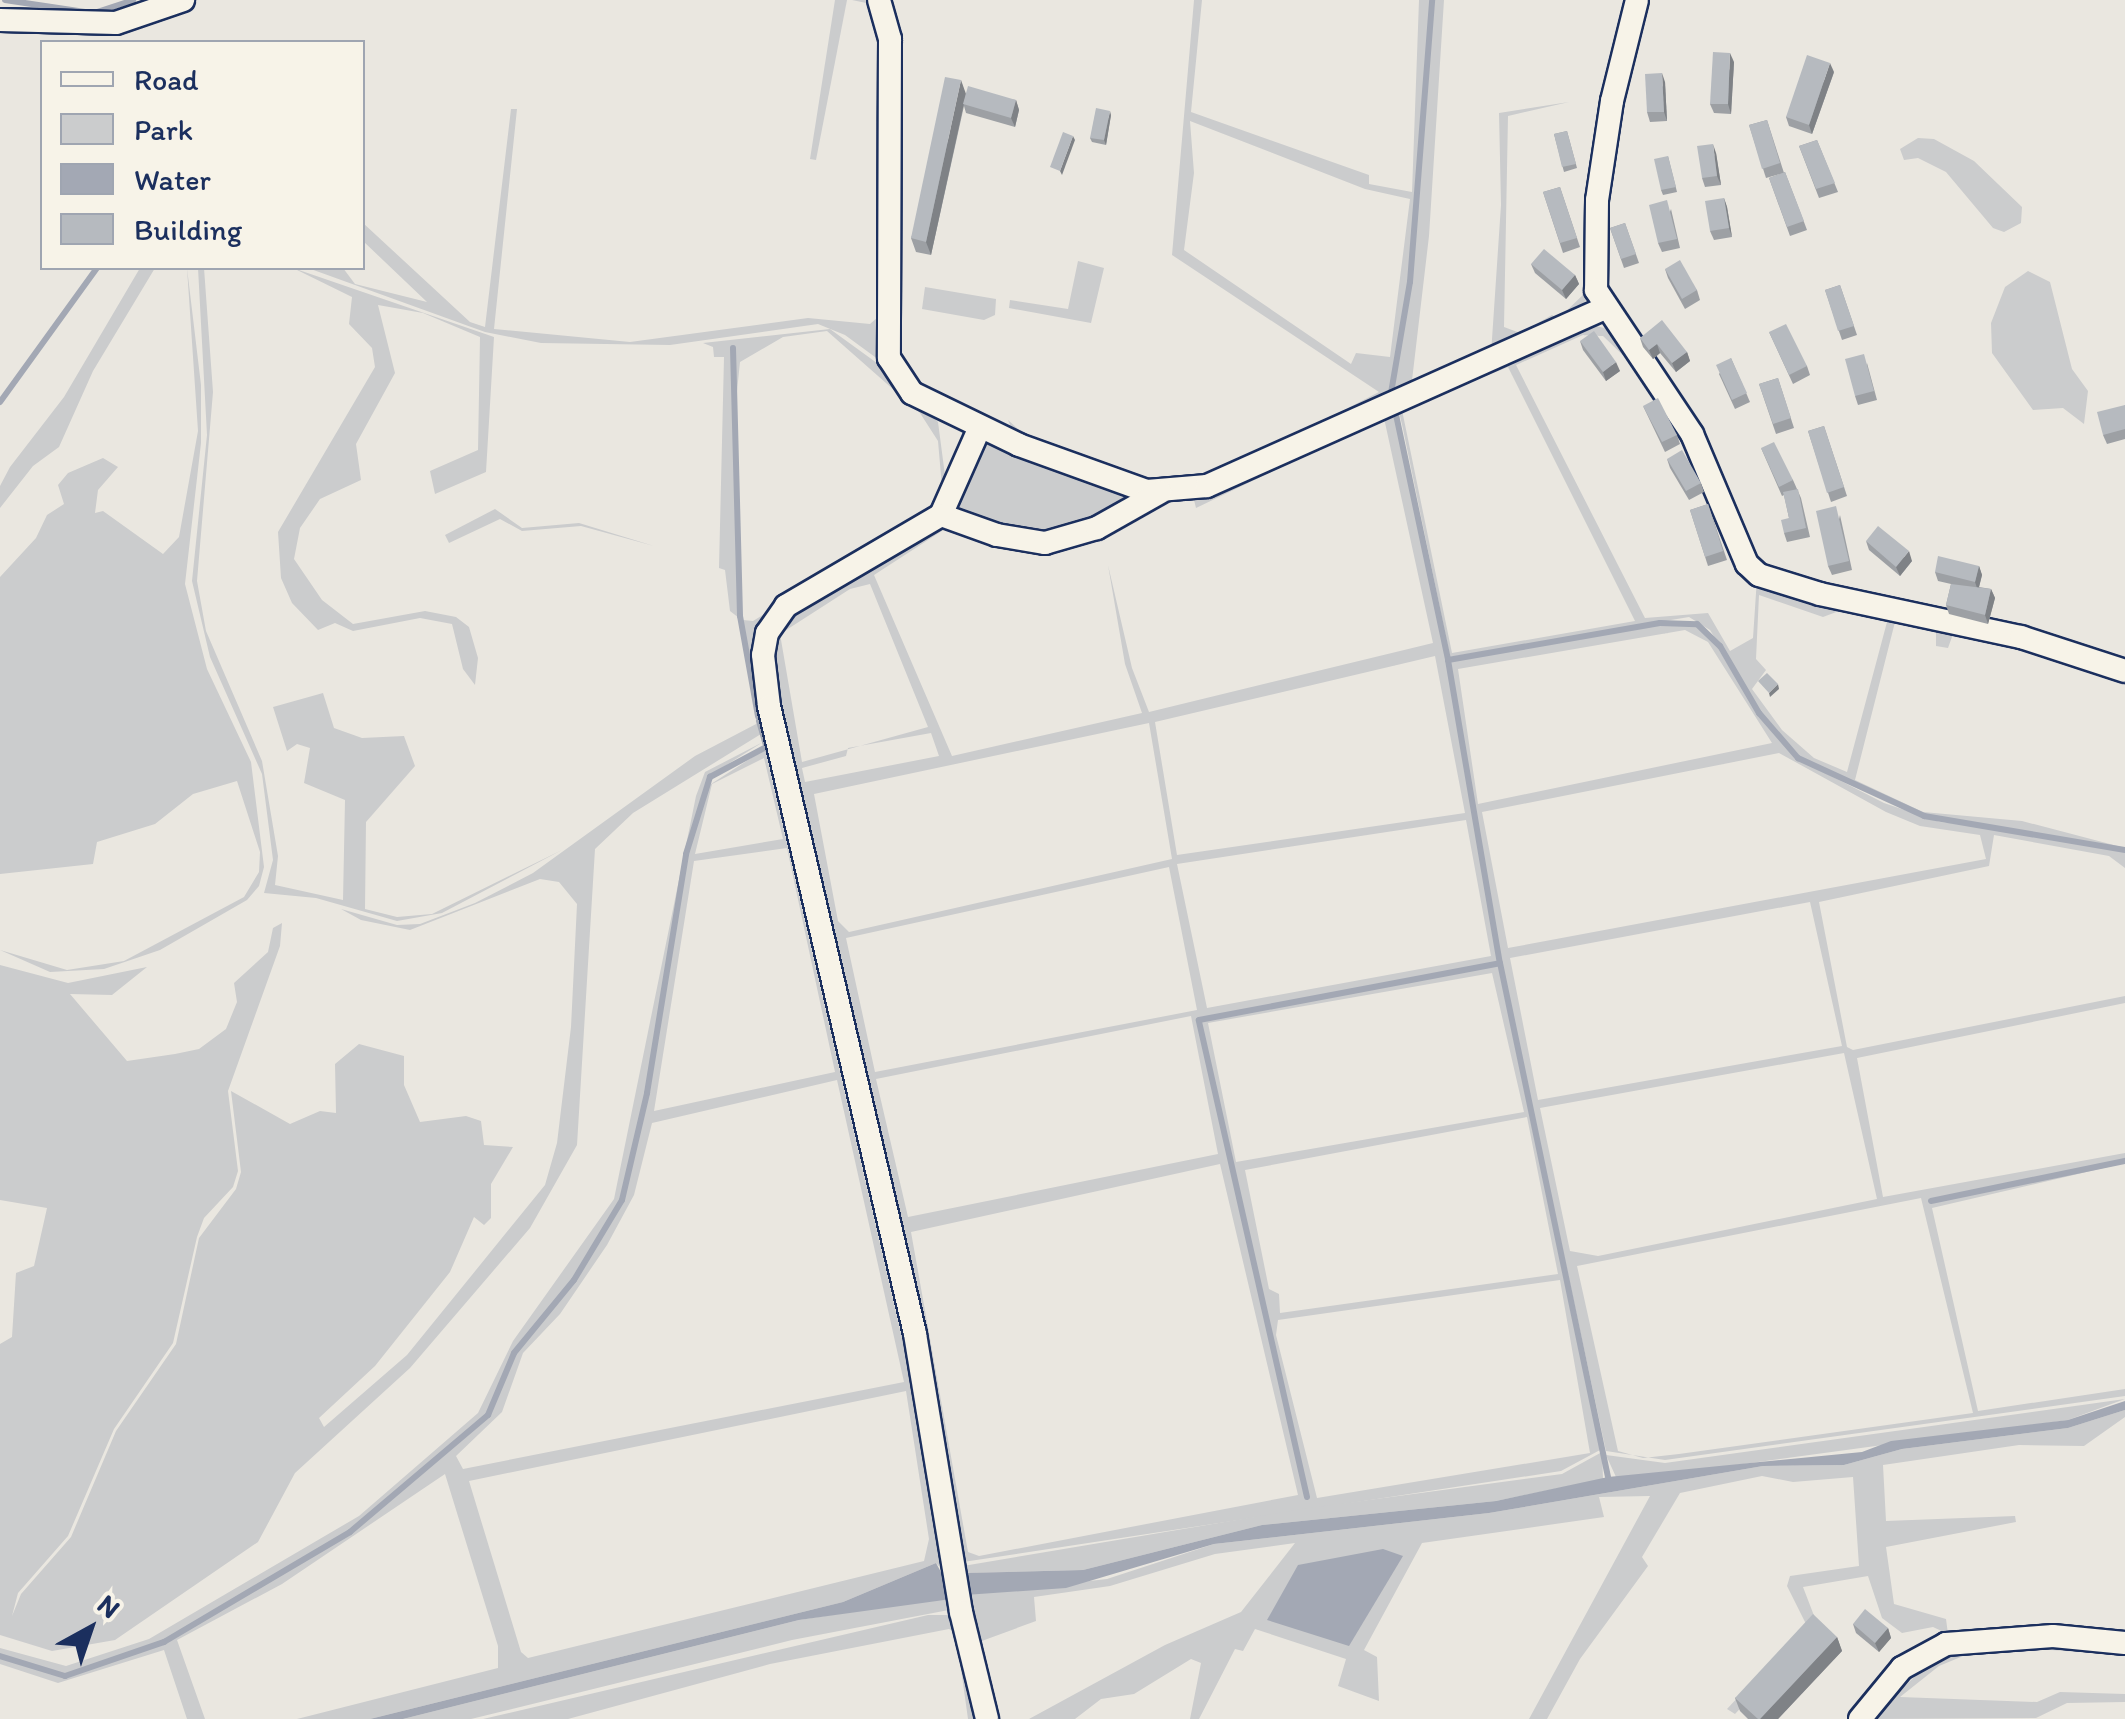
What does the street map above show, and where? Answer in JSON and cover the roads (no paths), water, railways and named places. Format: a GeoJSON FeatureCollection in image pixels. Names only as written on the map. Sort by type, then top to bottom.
{"type":"FeatureCollection","features":[{"type":"Feature","properties":{"kind":"street"},"geometry":{"type":"LineString","coordinates":[[0,20],[116,23],[183,0]]}},
{"type":"Feature","properties":{"kind":"street"},"geometry":{"type":"LineString","coordinates":[[879,0],[890,39],[890,358],[912,393],[980,427],[1123,485],[1162,492]]}},
{"type":"Feature","properties":{"kind":"street"},"geometry":{"type":"LineString","coordinates":[[1637,0],[1612,101],[1594,224],[1594,270],[1602,308],[1692,434],[1747,564],[1759,574],[1896,613],[2021,638],[2125,671]]}},
{"type":"Feature","properties":{"kind":"street"},"geometry":{"type":"LineString","coordinates":[[941,515],[997,536],[1045,543],[1097,528],[1162,492],[1228,478],[1602,308]]}},
{"type":"Feature","properties":{"kind":"street"},"geometry":{"type":"LineString","coordinates":[[980,427],[941,515],[786,606],[767,633],[763,672],[915,1334],[961,1601],[986,1719]]}},
{"type":"Feature","properties":{"kind":"street"},"geometry":{"type":"LineString","coordinates":[[1860,1719],[1902,1668],[1946,1644],[2053,1636],[2125,1644]]}},
{"type":"Feature","properties":{"kind":"water"},"geometry":{"type":"Polygon","coordinates":[[[2125,1401],[2125,1410],[2068,1428],[1902,1449],[1844,1465],[1763,1466],[1489,1513],[1214,1544],[1066,1588],[965,1595],[963,1573],[1083,1570],[1262,1525],[1496,1501],[1608,1477],[1862,1452],[1891,1441],[2068,1420],[2125,1401]]]}},
{"type":"Feature","properties":{"kind":"water"},"geometry":{"type":"Polygon","coordinates":[[[1383,1549],[1403,1556],[1349,1646],[1267,1620],[1298,1565],[1383,1549]]]}},
{"type":"Feature","properties":{"kind":"water"},"geometry":{"type":"Polygon","coordinates":[[[936,1563],[954,1596],[944,1600],[799,1620],[403,1719],[370,1719],[843,1602],[936,1563]]]}},
{"type":"Feature","properties":{"kind":"waterway"},"geometry":{"type":"LineString","coordinates":[[5,0],[85,12]]}},
{"type":"Feature","properties":{"kind":"waterway"},"geometry":{"type":"LineString","coordinates":[[97,12],[133,0]]}},
{"type":"Feature","properties":{"kind":"waterway"},"geometry":{"type":"LineString","coordinates":[[1391,393],[1410,282],[1432,0]]}},
{"type":"Feature","properties":{"kind":"waterway"},"geometry":{"type":"LineString","coordinates":[[0,402],[96,270]]}},
{"type":"Feature","properties":{"kind":"waterway"},"geometry":{"type":"LineString","coordinates":[[733,348],[740,616],[758,716]]}},
{"type":"Feature","properties":{"kind":"waterway"},"geometry":{"type":"LineString","coordinates":[[1395,410],[1448,660],[1500,963],[1608,1477]]}},
{"type":"Feature","properties":{"kind":"waterway"},"geometry":{"type":"LineString","coordinates":[[1448,660],[1660,623],[1697,624],[1720,646],[1759,713],[1798,758],[1924,816],[2125,850]]}},
{"type":"Feature","properties":{"kind":"waterway"},"geometry":{"type":"LineString","coordinates":[[759,721],[767,749]]}},
{"type":"Feature","properties":{"kind":"waterway"},"geometry":{"type":"LineString","coordinates":[[0,1656],[65,1676],[164,1642],[350,1532],[488,1415],[514,1353],[574,1280],[622,1200],[647,1093],[686,854],[710,777],[766,747]]}},
{"type":"Feature","properties":{"kind":"waterway"},"geometry":{"type":"LineString","coordinates":[[1307,1497],[1199,1020],[1500,963]]}},
{"type":"Feature","properties":{"kind":"waterway"},"geometry":{"type":"LineString","coordinates":[[1931,1201],[2125,1161]]}}]}
